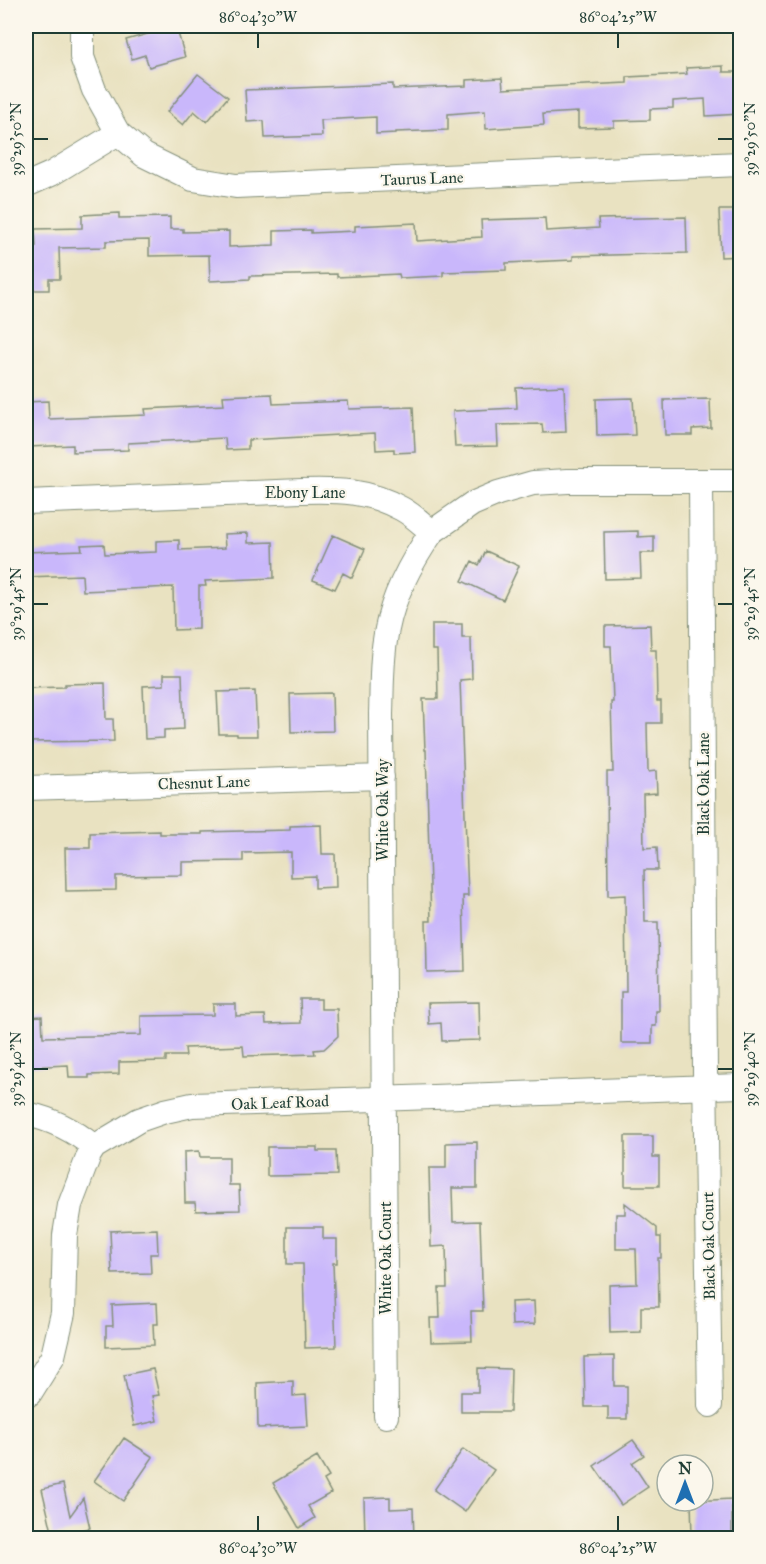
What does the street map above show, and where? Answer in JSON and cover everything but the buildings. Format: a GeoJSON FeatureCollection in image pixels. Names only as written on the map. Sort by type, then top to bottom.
{"type":"FeatureCollection","features":[{"type":"Feature","properties":{"kind":"street"},"geometry":{"type":"LineString","coordinates":[[26,185],[51,174],[118,133],[94,90],[82,57],[82,26]]}},
{"type":"Feature","properties":{"kind":"street","name":"Taurus Lane"},"geometry":{"type":"LineString","coordinates":[[118,133],[144,155],[193,179],[236,186],[741,164]]}},
{"type":"Feature","properties":{"kind":"street","name":"Black Oak Lane"},"geometry":{"type":"LineString","coordinates":[[701,481],[705,1087]]}},
{"type":"Feature","properties":{"kind":"street"},"geometry":{"type":"LineString","coordinates":[[432,532],[472,504],[498,493],[533,483],[741,481]]}},
{"type":"Feature","properties":{"kind":"street","name":"Ebony Lane"},"geometry":{"type":"LineString","coordinates":[[26,502],[330,490],[359,492],[381,499],[403,510],[432,532]]}},
{"type":"Feature","properties":{"kind":"street","name":"White Oak Way"},"geometry":{"type":"LineString","coordinates":[[384,1099],[381,714],[383,656],[386,630],[401,584],[411,563],[432,532]]}},
{"type":"Feature","properties":{"kind":"street","name":"Chesnut Lane"},"geometry":{"type":"LineString","coordinates":[[26,788],[382,777]]}},
{"type":"Feature","properties":{"kind":"street","name":"Oak Leaf Road"},"geometry":{"type":"LineString","coordinates":[[94,1147],[140,1120],[192,1104],[741,1086]]}},
{"type":"Feature","properties":{"kind":"street","name":"Black Oak Court"},"geometry":{"type":"LineString","coordinates":[[705,1087],[710,1405]]}},
{"type":"Feature","properties":{"kind":"street","name":"White Oak Court"},"geometry":{"type":"LineString","coordinates":[[384,1099],[386,1416]]}},
{"type":"Feature","properties":{"kind":"street"},"geometry":{"type":"LineString","coordinates":[[26,1114],[47,1119],[64,1127],[94,1147],[70,1205],[65,1235],[63,1313],[53,1356],[26,1396]]}}]}
